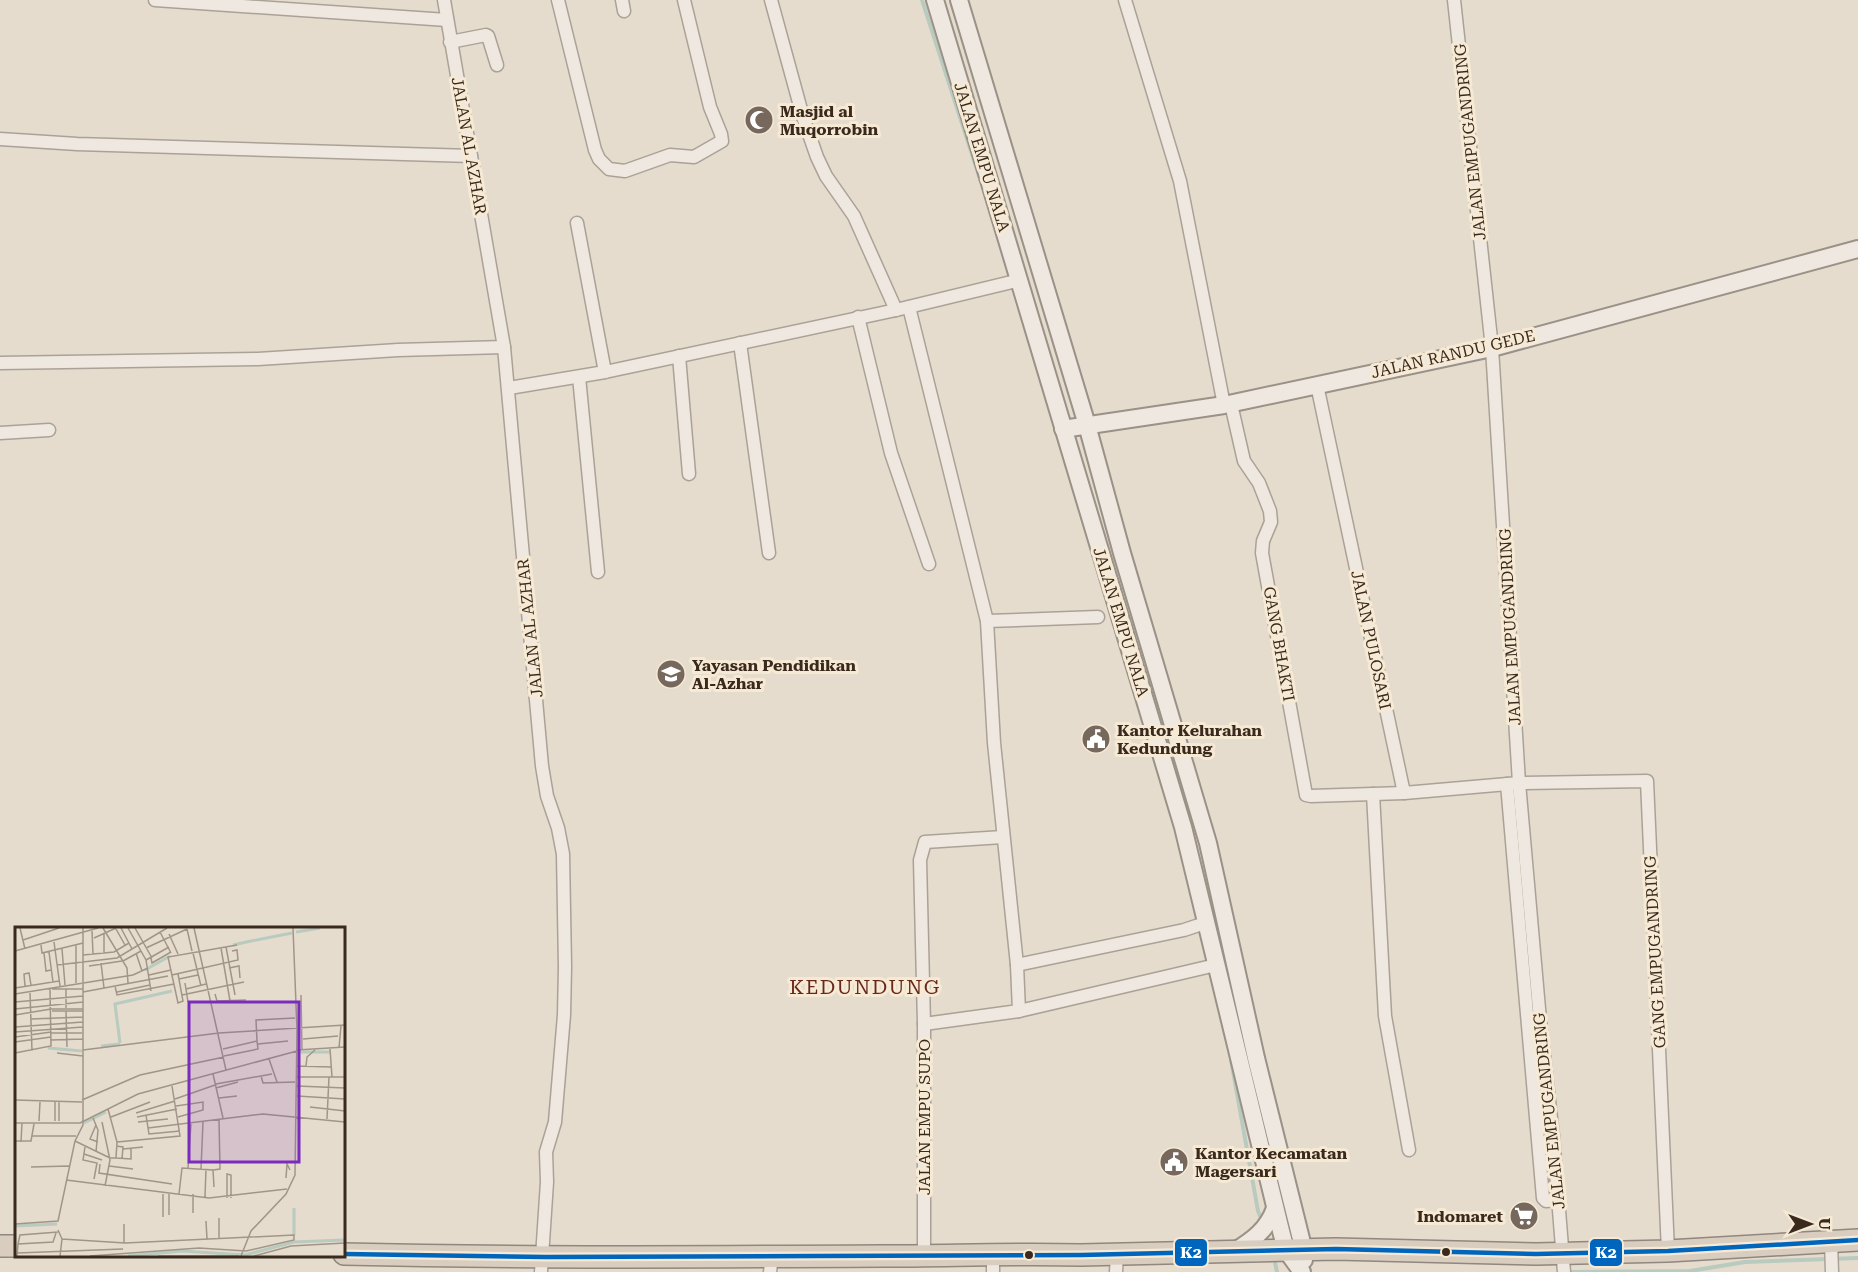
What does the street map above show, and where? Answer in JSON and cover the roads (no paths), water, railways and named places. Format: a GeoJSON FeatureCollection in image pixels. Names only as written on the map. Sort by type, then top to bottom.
{"type":"FeatureCollection","features":[{"type":"Feature","properties":{"kind":"highway"},"geometry":{"type":"LineString","coordinates":[[345,1254],[542,1265],[886,1264],[924,1256],[993,1264],[1117,1263],[1279,1247],[1563,1264],[1668,1251],[1831,1248],[1858,1240]]}},
{"type":"Feature","properties":{"kind":"main road","name":"JALAN EMPU NALA"},"geometry":{"type":"LineString","coordinates":[[935,0],[1013,282],[1063,429],[1183,827],[1205,923],[1209,967],[1274,1212],[1279,1247]]}},
{"type":"Feature","properties":{"kind":"main road","name":"JALAN EMPU NALA"},"geometry":{"type":"LineString","coordinates":[[959,0],[1087,425],[1122,553],[1211,855],[1256,1058],[1279,1247]]}},
{"type":"Feature","properties":{"kind":"main road","name":"JALAN RANDU GEDE"},"geometry":{"type":"LineString","coordinates":[[1063,429],[1227,404],[1486,349],[1858,249]]}},
{"type":"Feature","properties":{"kind":"main road"},"geometry":{"type":"LineString","coordinates":[[1183,827],[1202,822]]}},
{"type":"Feature","properties":{"kind":"main road"},"geometry":{"type":"LineString","coordinates":[[1191,860],[1211,855]]}},
{"type":"Feature","properties":{"kind":"main road"},"geometry":{"type":"LineString","coordinates":[[1274,1212],[1279,1247],[1302,1272]]}},
{"type":"Feature","properties":{"kind":"street"},"geometry":{"type":"LineString","coordinates":[[155,0],[447,20]]}},
{"type":"Feature","properties":{"kind":"street","name":"JALAN AL AZHAR"},"geometry":{"type":"LineString","coordinates":[[444,0],[504,347],[529,628],[540,720],[542,766],[563,854],[564,1015],[555,1122],[546,1152],[548,1182],[542,1265]]}},
{"type":"Feature","properties":{"kind":"street"},"geometry":{"type":"LineString","coordinates":[[558,0],[595,150],[603,165],[616,171],[625,171],[670,155],[694,157],[722,141],[684,0]]}},
{"type":"Feature","properties":{"kind":"street"},"geometry":{"type":"LineString","coordinates":[[771,0],[803,117],[817,157],[826,176],[854,216],[903,308],[987,621],[994,743],[1017,964],[1019,1011]]}},
{"type":"Feature","properties":{"kind":"street"},"geometry":{"type":"LineString","coordinates":[[1125,0],[1180,181],[1227,404]]}},
{"type":"Feature","properties":{"kind":"street","name":"JALAN EMPUGANDRING"},"geometry":{"type":"LineString","coordinates":[[1454,0],[1486,349],[1512,784],[1522,902],[1553,1200],[1563,1264]]}},
{"type":"Feature","properties":{"kind":"street"},"geometry":{"type":"LineString","coordinates":[[450,42],[486,35],[497,65]]}},
{"type":"Feature","properties":{"kind":"street"},"geometry":{"type":"LineString","coordinates":[[0,139],[77,144],[471,156]]}},
{"type":"Feature","properties":{"kind":"street"},"geometry":{"type":"LineString","coordinates":[[577,223],[605,372]]}},
{"type":"Feature","properties":{"kind":"street"},"geometry":{"type":"LineString","coordinates":[[509,388],[605,372],[1013,282]]}},
{"type":"Feature","properties":{"kind":"street"},"geometry":{"type":"LineString","coordinates":[[858,317],[891,453],[929,564]]}},
{"type":"Feature","properties":{"kind":"street"},"geometry":{"type":"LineString","coordinates":[[740,343],[768,554]]}},
{"type":"Feature","properties":{"kind":"street"},"geometry":{"type":"LineString","coordinates":[[0,363],[258,359],[398,350],[504,347]]}},
{"type":"Feature","properties":{"kind":"street"},"geometry":{"type":"LineString","coordinates":[[679,356],[689,474]]}},
{"type":"Feature","properties":{"kind":"street"},"geometry":{"type":"LineString","coordinates":[[579,377],[598,572]]}},
{"type":"Feature","properties":{"kind":"street","name":"JALAN PULOSARI"},"geometry":{"type":"LineString","coordinates":[[1317,385],[1404,793]]}},
{"type":"Feature","properties":{"kind":"street","name":"GANG BHAKTI"},"geometry":{"type":"LineString","coordinates":[[1227,404],[1244,461],[1259,483],[1271,516],[1262,545],[1262,553],[1306,795],[1404,793]]}},
{"type":"Feature","properties":{"kind":"street"},"geometry":{"type":"LineString","coordinates":[[0,433],[49,430]]}},
{"type":"Feature","properties":{"kind":"street"},"geometry":{"type":"LineString","coordinates":[[987,621],[1098,617]]}},
{"type":"Feature","properties":{"kind":"street","name":"GANG EMPUGANDRING"},"geometry":{"type":"LineString","coordinates":[[1512,784],[1647,781],[1668,1251]]}},
{"type":"Feature","properties":{"kind":"street"},"geometry":{"type":"LineString","coordinates":[[1404,793],[1512,784]]}},
{"type":"Feature","properties":{"kind":"street"},"geometry":{"type":"LineString","coordinates":[[1373,794],[1385,1016],[1409,1150]]}},
{"type":"Feature","properties":{"kind":"street"},"geometry":{"type":"LineString","coordinates":[[924,1024],[920,860],[925,842],[1003,837]]}},
{"type":"Feature","properties":{"kind":"street"},"geometry":{"type":"LineString","coordinates":[[1017,964],[1188,929],[1205,923]]}},
{"type":"Feature","properties":{"kind":"street","name":"JALAN EMPU SUPO"},"geometry":{"type":"LineString","coordinates":[[924,1256],[924,1024],[1019,1011],[1209,967]]}},
{"type":"Feature","properties":{"kind":"street"},"geometry":{"type":"LineString","coordinates":[[1831,1248],[1832,1269]]}},
{"type":"Feature","properties":{"kind":"waterway"},"geometry":{"type":"LineString","coordinates":[[922,0],[981,182]]}},
{"type":"Feature","properties":{"kind":"waterway"},"geometry":{"type":"LineString","coordinates":[[1231,1060],[1258,1211],[1263,1223]]}},
{"type":"Feature","properties":{"kind":"waterway"},"geometry":{"type":"LineString","coordinates":[[1274,1258],[1277,1272]]}},
{"type":"Feature","properties":{"kind":"waterway"},"geometry":{"type":"LineString","coordinates":[[1572,1272],[1690,1271],[1745,1262],[1858,1258]]}},
{"type":"Feature","properties":{"kind":"place","name":"Masjid al Muqorrobin"},"geometry":{"type":"Point","coordinates":[759,120]}},
{"type":"Feature","properties":{"kind":"place","name":"Yayasan Pendidikan Al-Azhar"},"geometry":{"type":"Point","coordinates":[671,674]}},
{"type":"Feature","properties":{"kind":"place","name":"Kantor Kelurahan Kedundung"},"geometry":{"type":"Point","coordinates":[1096,739]}},
{"type":"Feature","properties":{"kind":"place","name":"Kantor Kecamatan Magersari"},"geometry":{"type":"Point","coordinates":[1174,1162]}},
{"type":"Feature","properties":{"kind":"place","name":"Indomaret"},"geometry":{"type":"Point","coordinates":[1524,1216]}},
{"type":"Feature","properties":{"kind":"district","name":"KEDUNDUNG"},"geometry":{"type":"Point","coordinates":[865,987]}}]}
